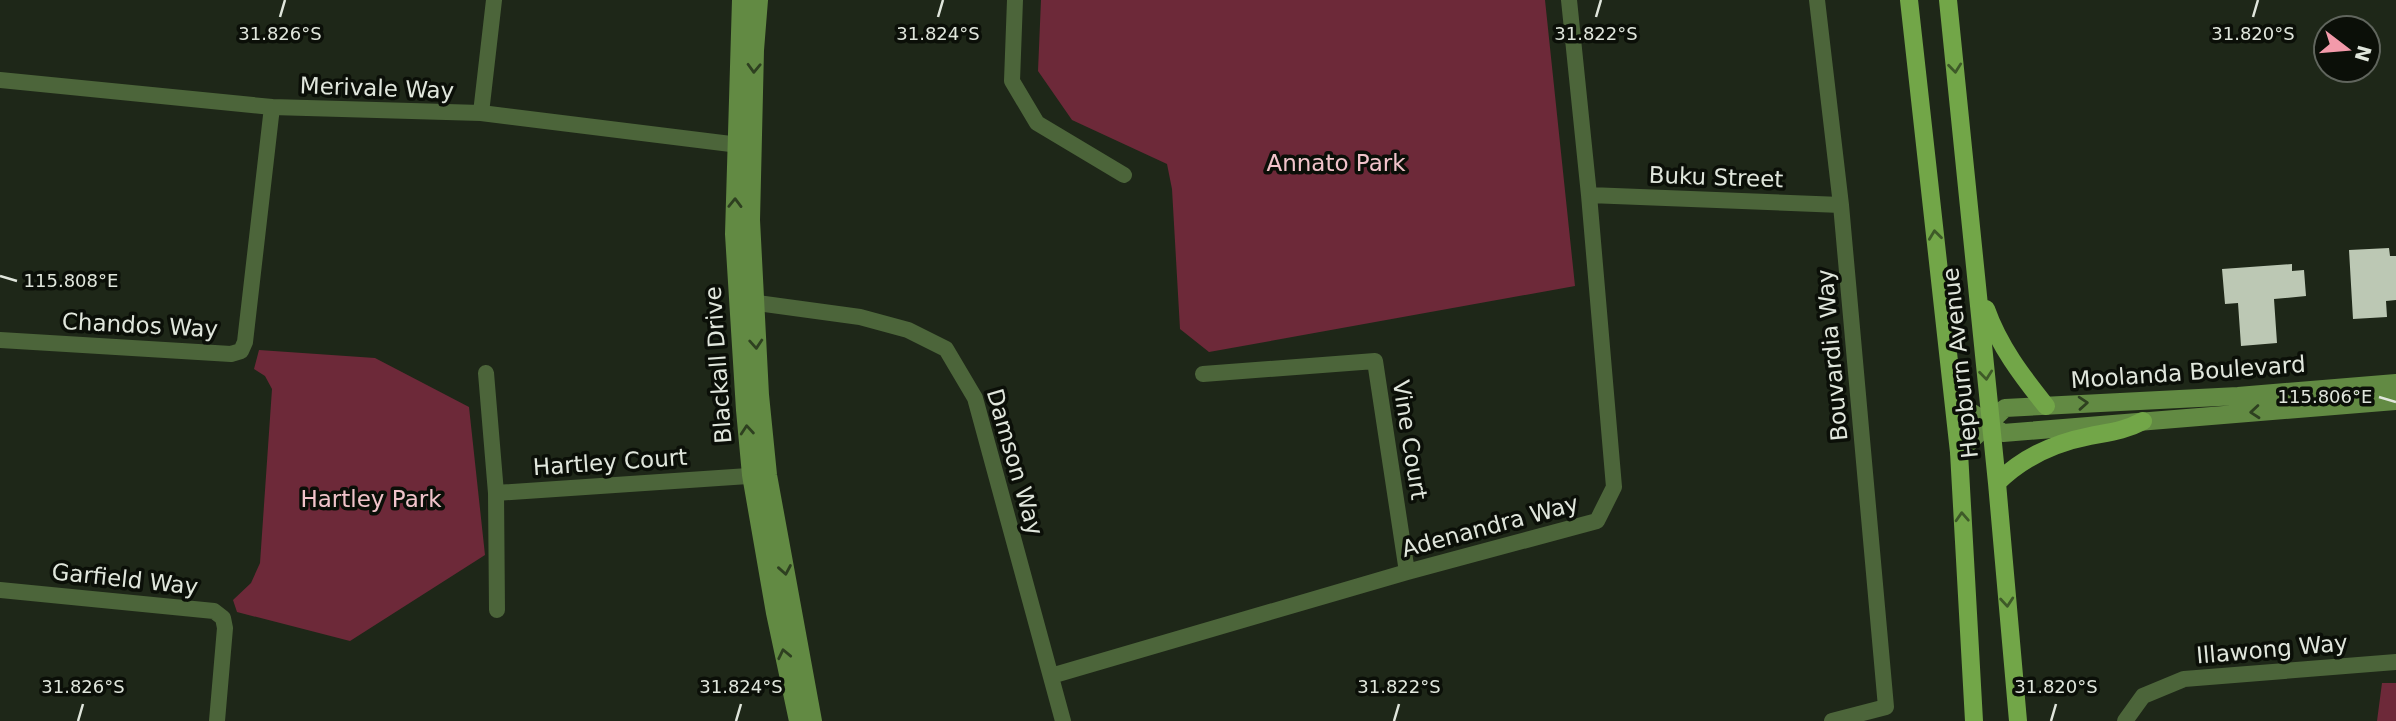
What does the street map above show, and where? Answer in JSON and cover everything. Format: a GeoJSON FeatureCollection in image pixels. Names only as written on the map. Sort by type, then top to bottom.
{"type":"FeatureCollection","features":[{"type":"Feature","properties":{"kind":"main road","name":"Blackall Drive"},"geometry":{"type":"LineString","coordinates":[[741,0],[744,146],[751,220],[745,300],[775,613],[798,721]]}},
{"type":"Feature","properties":{"kind":"main road","name":"Blackall Drive"},"geometry":{"type":"LineString","coordinates":[[744,146],[759,0]]}},
{"type":"Feature","properties":{"kind":"main road","name":"Hepburn Avenue"},"geometry":{"type":"LineString","coordinates":[[1909,0],[1959,452],[1974,721]]}},
{"type":"Feature","properties":{"kind":"main road","name":"Hepburn Avenue"},"geometry":{"type":"LineString","coordinates":[[1948,0],[1997,482],[2018,721]]}},
{"type":"Feature","properties":{"kind":"main road"},"geometry":{"type":"LineString","coordinates":[[1977,283],[1993,331],[2022,376],[2046,406]]}},
{"type":"Feature","properties":{"kind":"main road","name":"Moolanda Boulevard"},"geometry":{"type":"LineString","coordinates":[[1959,452],[2005,408],[2238,396],[2396,383]]}},
{"type":"Feature","properties":{"kind":"main road","name":"Moolanda Boulevard"},"geometry":{"type":"LineString","coordinates":[[1954,401],[2003,433],[2396,401]]}},
{"type":"Feature","properties":{"kind":"main road"},"geometry":{"type":"LineString","coordinates":[[1997,482],[2016,464],[2048,448],[2088,436],[2124,430],[2143,421]]}},
{"type":"Feature","properties":{"kind":"main road","name":"Blackall Drive"},"geometry":{"type":"LineString","coordinates":[[760,475],[813,721]]}},
{"type":"Feature","properties":{"kind":"street"},"geometry":{"type":"LineString","coordinates":[[481,113],[494,0]]}},
{"type":"Feature","properties":{"kind":"street"},"geometry":{"type":"LineString","coordinates":[[1015,0],[1012,81],[1037,123],[1124,176]]}},
{"type":"Feature","properties":{"kind":"street","name":"Adenandra Way"},"geometry":{"type":"LineString","coordinates":[[1051,676],[1406,572],[1597,521],[1614,487],[1569,0]]}},
{"type":"Feature","properties":{"kind":"street","name":"Bouvardia Way"},"geometry":{"type":"LineString","coordinates":[[1817,0],[1841,205],[1886,714],[1832,721]]}},
{"type":"Feature","properties":{"kind":"street","name":"Merivale Way"},"geometry":{"type":"LineString","coordinates":[[0,80],[272,107],[481,113],[744,146]]}},
{"type":"Feature","properties":{"kind":"street","name":"Chandos Way"},"geometry":{"type":"LineString","coordinates":[[0,340],[231,354],[241,351],[245,342],[272,107]]}},
{"type":"Feature","properties":{"kind":"street","name":"Buku Street"},"geometry":{"type":"LineString","coordinates":[[1589,195],[1841,205]]}},
{"type":"Feature","properties":{"kind":"street","name":"Damson Way"},"geometry":{"type":"LineString","coordinates":[[745,300],[860,317],[908,330],[946,349],[975,398],[1063,721]]}},
{"type":"Feature","properties":{"kind":"street","name":"Vine Court"},"geometry":{"type":"LineString","coordinates":[[1203,374],[1375,361],[1406,572]]}},
{"type":"Feature","properties":{"kind":"street"},"geometry":{"type":"LineString","coordinates":[[486,373],[496,493],[497,610]]}},
{"type":"Feature","properties":{"kind":"street","name":"Hartley Court"},"geometry":{"type":"LineString","coordinates":[[496,493],[760,475]]}},
{"type":"Feature","properties":{"kind":"street","name":"Garfield Way"},"geometry":{"type":"LineString","coordinates":[[0,590],[214,611],[223,618],[225,628],[217,721]]}},
{"type":"Feature","properties":{"kind":"street","name":"Illawong Way"},"geometry":{"type":"LineString","coordinates":[[2125,721],[2143,696],[2184,679],[2396,662]]}},
{"type":"Feature","properties":{"kind":"green space","name":"Annato Park"},"geometry":{"type":"Polygon","coordinates":[[[1041,0],[1545,0],[1575,286],[1209,352],[1180,329],[1172,189],[1167,164],[1072,120],[1038,71],[1041,0]]]}},
{"type":"Feature","properties":{"kind":"green space","name":"Hartley Park"},"geometry":{"type":"Polygon","coordinates":[[[259,350],[375,358],[469,407],[485,555],[350,641],[237,612],[233,600],[251,583],[260,563],[272,389],[265,376],[254,369],[259,350]]]}},
{"type":"Feature","properties":{"kind":"green space"},"geometry":{"type":"Polygon","coordinates":[[[2382,683],[2396,683],[2396,721],[2377,721],[2382,683]]]}},
{"type":"Feature","properties":{"kind":"building"},"geometry":{"type":"Polygon","coordinates":[[[2389,248],[2390,256],[2396,256],[2396,300],[2386,301],[2387,317],[2353,319],[2349,250],[2389,248]]]}},
{"type":"Feature","properties":{"kind":"building"},"geometry":{"type":"Polygon","coordinates":[[[2292,264],[2292,271],[2304,270],[2306,296],[2274,299],[2277,343],[2241,346],[2238,303],[2225,304],[2222,269],[2292,264]]]}}]}
